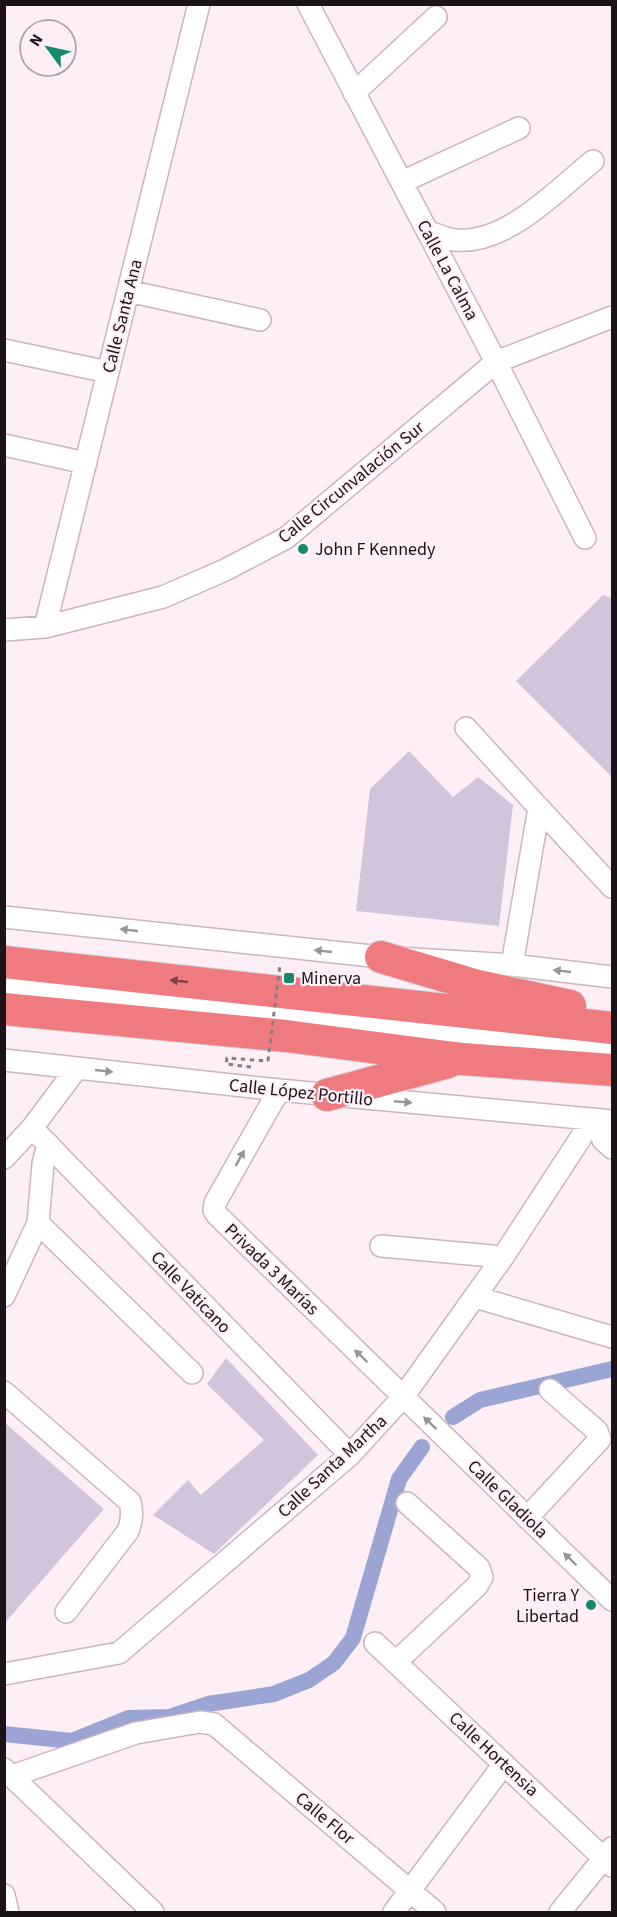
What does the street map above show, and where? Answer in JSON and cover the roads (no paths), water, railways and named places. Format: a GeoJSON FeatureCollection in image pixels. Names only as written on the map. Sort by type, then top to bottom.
{"type":"FeatureCollection","features":[{"type":"Feature","properties":{"kind":"highway"},"geometry":{"type":"LineString","coordinates":[[381,957],[478,986],[570,1006]]}},
{"type":"Feature","properties":{"kind":"highway"},"geometry":{"type":"LineString","coordinates":[[4,962],[612,1028]]}},
{"type":"Feature","properties":{"kind":"highway"},"geometry":{"type":"LineString","coordinates":[[319,997],[357,990],[415,992],[612,1010]]}},
{"type":"Feature","properties":{"kind":"highway"},"geometry":{"type":"LineString","coordinates":[[4,1009],[286,1036],[462,1059],[612,1070]]}},
{"type":"Feature","properties":{"kind":"highway"},"geometry":{"type":"LineString","coordinates":[[327,1095],[462,1059]]}},
{"type":"Feature","properties":{"kind":"street","name":"Calle Santa Ana"},"geometry":{"type":"LineString","coordinates":[[45,627],[199,4]]}},
{"type":"Feature","properties":{"kind":"street","name":"Calle La Calma"},"geometry":{"type":"LineString","coordinates":[[309,4],[585,537]]}},
{"type":"Feature","properties":{"kind":"street"},"geometry":{"type":"LineString","coordinates":[[354,93],[436,17]]}},
{"type":"Feature","properties":{"kind":"street"},"geometry":{"type":"LineString","coordinates":[[402,182],[519,128]]}},
{"type":"Feature","properties":{"kind":"street"},"geometry":{"type":"LineString","coordinates":[[428,232],[455,240],[489,236],[515,224],[593,161]]}},
{"type":"Feature","properties":{"kind":"street"},"geometry":{"type":"LineString","coordinates":[[128,291],[260,320]]}},
{"type":"Feature","properties":{"kind":"street","name":"Calle Circunvalación Sur"},"geometry":{"type":"LineString","coordinates":[[4,630],[45,627],[163,597],[225,570],[286,537],[496,362],[612,317]]}},
{"type":"Feature","properties":{"kind":"street"},"geometry":{"type":"LineString","coordinates":[[4,350],[108,372]]}},
{"type":"Feature","properties":{"kind":"street"},"geometry":{"type":"LineString","coordinates":[[4,445],[86,463]]}},
{"type":"Feature","properties":{"kind":"street"},"geometry":{"type":"LineString","coordinates":[[466,728],[612,887]]}},
{"type":"Feature","properties":{"kind":"street"},"geometry":{"type":"LineString","coordinates":[[512,965],[539,808]]}},
{"type":"Feature","properties":{"kind":"street"},"geometry":{"type":"LineString","coordinates":[[4,917],[381,957],[512,965],[612,976]]}},
{"type":"Feature","properties":{"kind":"street"},"geometry":{"type":"LineString","coordinates":[[4,983],[612,1048]]}},
{"type":"Feature","properties":{"kind":"street"},"geometry":{"type":"LineString","coordinates":[[4,995],[612,1059]]}},
{"type":"Feature","properties":{"kind":"street","name":"Calle López Portillo"},"geometry":{"type":"LineString","coordinates":[[4,1060],[327,1095],[601,1120]]}},
{"type":"Feature","properties":{"kind":"street"},"geometry":{"type":"LineString","coordinates":[[4,1158],[32,1128],[77,1068]]}},
{"type":"Feature","properties":{"kind":"street","name":"Privada 3 Marías"},"geometry":{"type":"LineString","coordinates":[[279,1090],[215,1203],[214,1210],[221,1220],[403,1397]]}},
{"type":"Feature","properties":{"kind":"street"},"geometry":{"type":"LineString","coordinates":[[601,1120],[603,1140],[612,1148]]}},
{"type":"Feature","properties":{"kind":"street","name":"Calle Santa Martha"},"geometry":{"type":"LineString","coordinates":[[4,1674],[119,1653],[350,1455],[403,1397],[601,1120]]}},
{"type":"Feature","properties":{"kind":"street","name":"Calle Vaticano"},"geometry":{"type":"LineString","coordinates":[[32,1128],[350,1455]]}},
{"type":"Feature","properties":{"kind":"street"},"geometry":{"type":"LineString","coordinates":[[4,1296],[38,1222],[43,1164],[48,1144]]}},
{"type":"Feature","properties":{"kind":"street"},"geometry":{"type":"LineString","coordinates":[[38,1222],[192,1373]]}},
{"type":"Feature","properties":{"kind":"street"},"geometry":{"type":"LineString","coordinates":[[381,1246],[503,1257]]}},
{"type":"Feature","properties":{"kind":"street"},"geometry":{"type":"LineString","coordinates":[[475,1297],[612,1337]]}},
{"type":"Feature","properties":{"kind":"street"},"geometry":{"type":"LineString","coordinates":[[527,1518],[600,1439],[597,1431],[550,1389]]}},
{"type":"Feature","properties":{"kind":"street"},"geometry":{"type":"LineString","coordinates":[[4,1392],[130,1502],[132,1508],[128,1531],[66,1612]]}},
{"type":"Feature","properties":{"kind":"street","name":"Calle Gladiola"},"geometry":{"type":"LineString","coordinates":[[403,1397],[612,1600]]}},
{"type":"Feature","properties":{"kind":"street"},"geometry":{"type":"LineString","coordinates":[[396,1662],[477,1586],[482,1577],[479,1568],[407,1503]]}},
{"type":"Feature","properties":{"kind":"street","name":"Calle Hortensia"},"geometry":{"type":"LineString","coordinates":[[375,1643],[504,1764],[610,1857]]}},
{"type":"Feature","properties":{"kind":"street","name":"Calle Flor"},"geometry":{"type":"LineString","coordinates":[[8,1773],[136,1733],[200,1722],[214,1724],[435,1912]]}},
{"type":"Feature","properties":{"kind":"street"},"geometry":{"type":"LineString","coordinates":[[394,1912],[504,1764]]}},
{"type":"Feature","properties":{"kind":"street"},"geometry":{"type":"LineString","coordinates":[[8,1773],[153,1912]]}},
{"type":"Feature","properties":{"kind":"street"},"geometry":{"type":"LineString","coordinates":[[560,1912],[610,1857]]}},
{"type":"Feature","properties":{"kind":"street"},"geometry":{"type":"LineString","coordinates":[[4,1895],[8,1912]]}},
{"type":"Feature","properties":{"kind":"waterway"},"geometry":{"type":"LineString","coordinates":[[453,1417],[480,1400],[612,1369]]}},
{"type":"Feature","properties":{"kind":"waterway"},"geometry":{"type":"LineString","coordinates":[[4,1734],[72,1741],[129,1718],[169,1717],[208,1704],[274,1694],[309,1680],[334,1663],[353,1638],[399,1479],[422,1447]]}},
{"type":"Feature","properties":{"kind":"place","name":"John F Kennedy"},"geometry":{"type":"Point","coordinates":[303,549]}},
{"type":"Feature","properties":{"kind":"place","name":"Minerva"},"geometry":{"type":"Point","coordinates":[289,978]}},
{"type":"Feature","properties":{"kind":"place","name":"Tierra Y Libertad"},"geometry":{"type":"Point","coordinates":[591,1605]}}]}
